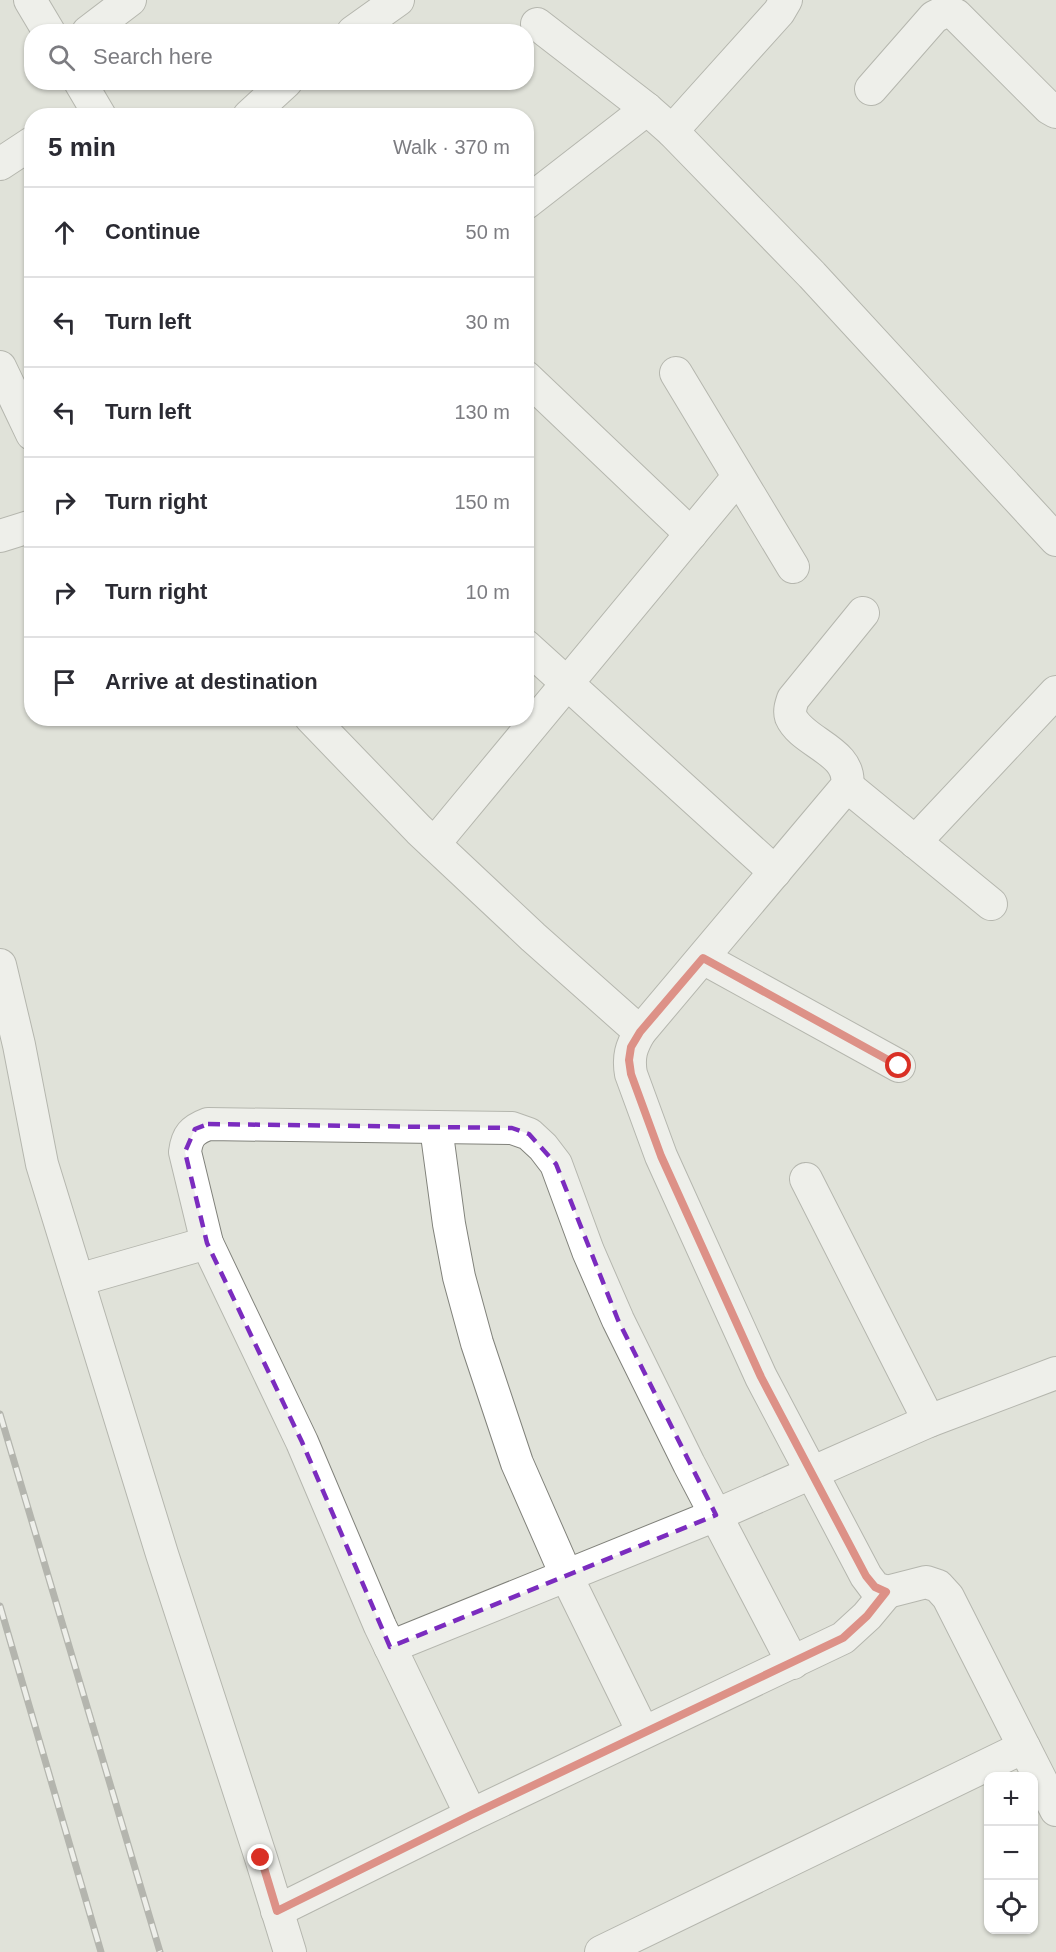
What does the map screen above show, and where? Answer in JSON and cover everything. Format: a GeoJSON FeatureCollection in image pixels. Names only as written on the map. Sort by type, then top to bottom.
{"type":"FeatureCollection","features":[{"type":"Feature","properties":{"kind":"street"},"geometry":{"type":"LineString","coordinates":[[30,0],[44,24]]}},
{"type":"Feature","properties":{"kind":"street"},"geometry":{"type":"LineString","coordinates":[[98,24],[130,0]]}},
{"type":"Feature","properties":{"kind":"street"},"geometry":{"type":"LineString","coordinates":[[364,24],[398,0]]}},
{"type":"Feature","properties":{"kind":"street"},"geometry":{"type":"LineString","coordinates":[[672,130],[779,12],[786,0]]}},
{"type":"Feature","properties":{"kind":"street"},"geometry":{"type":"LineString","coordinates":[[871,89],[934,17],[946,11],[956,15],[1048,108],[1056,112]]}},
{"type":"Feature","properties":{"kind":"street"},"geometry":{"type":"LineString","coordinates":[[537,24],[672,130],[812,275],[1056,540]]}},
{"type":"Feature","properties":{"kind":"street"},"geometry":{"type":"LineString","coordinates":[[258,108],[277,90]]}},
{"type":"Feature","properties":{"kind":"street"},"geometry":{"type":"LineString","coordinates":[[534,197],[647,109]]}},
{"type":"Feature","properties":{"kind":"street"},"geometry":{"type":"LineString","coordinates":[[0,164],[24,148]]}},
{"type":"Feature","properties":{"kind":"street"},"geometry":{"type":"LineString","coordinates":[[0,367],[24,417]]}},
{"type":"Feature","properties":{"kind":"street"},"geometry":{"type":"LineString","coordinates":[[676,373],[792,567]]}},
{"type":"Feature","properties":{"kind":"street"},"geometry":{"type":"LineString","coordinates":[[534,384],[691,534]]}},
{"type":"Feature","properties":{"kind":"street"},"geometry":{"type":"LineString","coordinates":[[534,722],[738,477]]}},
{"type":"Feature","properties":{"kind":"street"},"geometry":{"type":"LineString","coordinates":[[0,536],[24,528]]}},
{"type":"Feature","properties":{"kind":"street"},"geometry":{"type":"LineString","coordinates":[[863,613],[793,699],[790,710],[792,719],[845,765],[849,775],[847,786],[640,1032],[631,1047],[629,1060],[631,1074],[661,1156],[761,1377],[866,1576],[875,1587],[886,1592]]}},
{"type":"Feature","properties":{"kind":"street"},"geometry":{"type":"LineString","coordinates":[[534,652],[775,872]]}},
{"type":"Feature","properties":{"kind":"street"},"geometry":{"type":"LineString","coordinates":[[915,842],[1056,692]]}},
{"type":"Feature","properties":{"kind":"street"},"geometry":{"type":"LineString","coordinates":[[319,726],[434,844],[533,937],[640,1032]]}},
{"type":"Feature","properties":{"kind":"street"},"geometry":{"type":"LineString","coordinates":[[434,844],[531,726]]}},
{"type":"Feature","properties":{"kind":"street"},"geometry":{"type":"LineString","coordinates":[[847,786],[991,904]]}},
{"type":"Feature","properties":{"kind":"street"},"geometry":{"type":"LineString","coordinates":[[703,958],[899,1066]]}},
{"type":"Feature","properties":{"kind":"street"},"geometry":{"type":"LineString","coordinates":[[0,965],[19,1045],[42,1164],[162,1554],[290,1952]]}},
{"type":"Feature","properties":{"kind":"street"},"geometry":{"type":"LineString","coordinates":[[471,1815],[390,1647],[302,1442],[207,1243],[185,1152],[187,1140],[195,1129],[208,1124],[512,1128],[529,1134],[556,1164],[588,1251],[618,1320],[793,1663]]}},
{"type":"Feature","properties":{"kind":"street"},"geometry":{"type":"LineString","coordinates":[[436,1127],[449,1224],[459,1277],[477,1343],[517,1462],[567,1577],[643,1732]]}},
{"type":"Feature","properties":{"kind":"street"},"geometry":{"type":"LineString","coordinates":[[806,1179],[929,1421]]}},
{"type":"Feature","properties":{"kind":"street"},"geometry":{"type":"LineString","coordinates":[[78,1280],[207,1243]]}},
{"type":"Feature","properties":{"kind":"street"},"geometry":{"type":"LineString","coordinates":[[390,1647],[716,1515],[929,1421],[1056,1373]]}},
{"type":"Feature","properties":{"kind":"street"},"geometry":{"type":"LineString","coordinates":[[277,1911],[643,1732],[843,1638],[867,1616],[886,1592],[927,1581],[938,1586],[948,1597],[1056,1810]]}},
{"type":"Feature","properties":{"kind":"street"},"geometry":{"type":"LineString","coordinates":[[602,1952],[1024,1747]]}},
{"type":"Feature","properties":{"kind":"highlighted area"},"geometry":{"type":"Polygon","coordinates":[[[208,1124],[512,1128],[529,1134],[556,1164],[618,1320],[716,1515],[390,1647],[302,1442],[207,1243],[185,1152],[195,1129],[208,1124]]]}},
{"type":"Feature","properties":{"kind":"railway"},"geometry":{"type":"LineString","coordinates":[[0,1414],[160,1952]]}},
{"type":"Feature","properties":{"kind":"railway"},"geometry":{"type":"LineString","coordinates":[[0,1606],[101,1952]]}},
{"type":"Feature","properties":{"kind":"route"},"geometry":{"type":"LineString","coordinates":[[261,1858],[277,1911],[643,1732],[843,1638],[867,1616],[886,1592],[875,1587],[866,1576],[761,1377],[661,1156],[631,1074],[629,1060],[631,1047],[640,1032],[703,958],[899,1066]]}}]}
